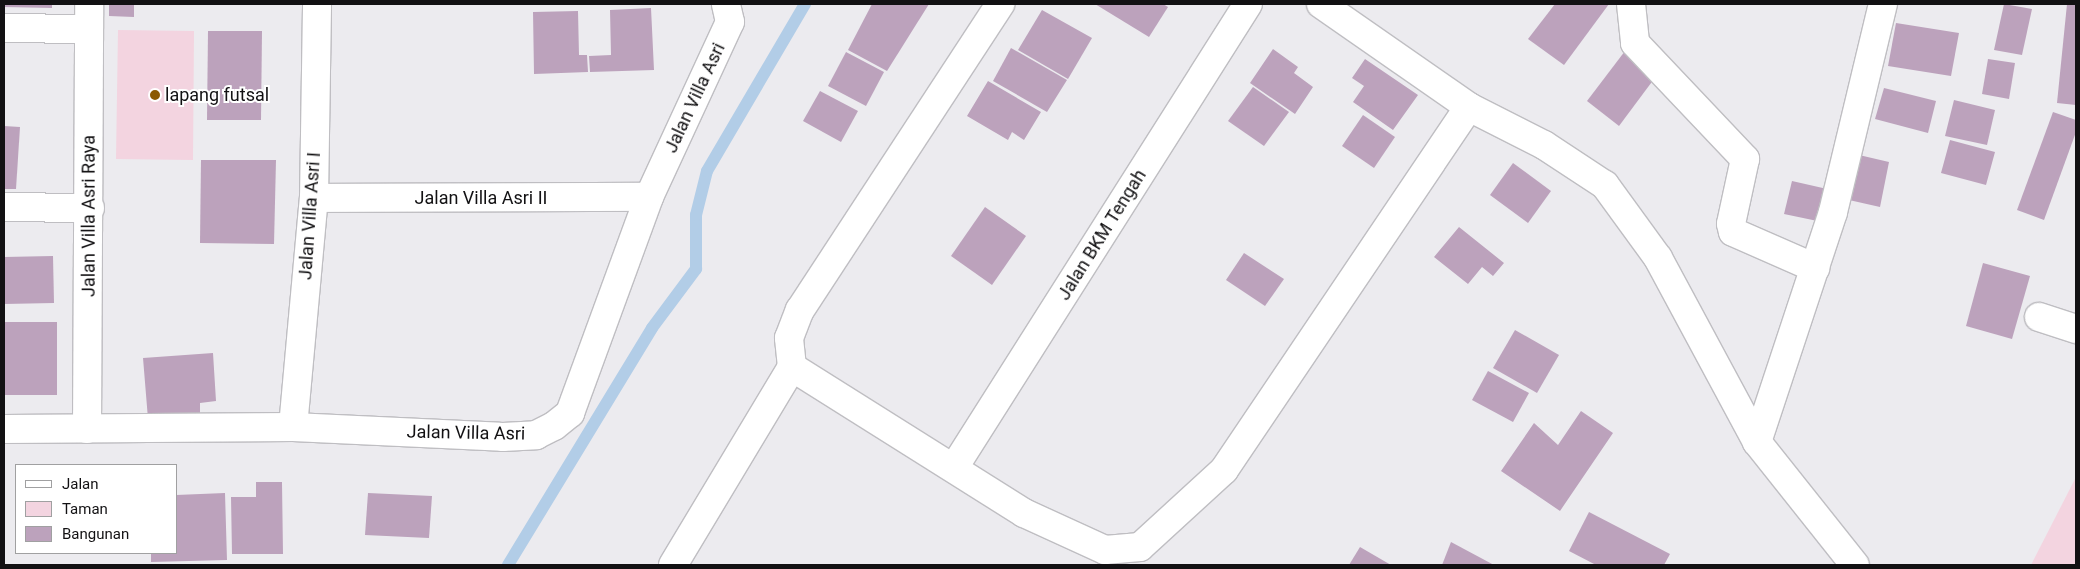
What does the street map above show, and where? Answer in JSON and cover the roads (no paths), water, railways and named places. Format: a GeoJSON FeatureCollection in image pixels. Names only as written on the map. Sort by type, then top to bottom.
{"type":"FeatureCollection","features":[{"type":"Feature","properties":{"kind":"street","name":"Jalan Villa Asri I"},"geometry":{"type":"LineString","coordinates":[[293,427],[314,198],[317,4]]}},
{"type":"Feature","properties":{"kind":"street","name":"Jalan Villa Asri"},"geometry":{"type":"LineString","coordinates":[[4,428],[293,427],[503,437],[536,435],[554,426],[570,413],[649,198],[730,22],[726,4]]}},
{"type":"Feature","properties":{"kind":"street"},"geometry":{"type":"LineString","coordinates":[[673,565],[792,368],[790,338],[800,310],[1000,4]]}},
{"type":"Feature","properties":{"kind":"street","name":"Jalan BKM Tengah"},"geometry":{"type":"LineString","coordinates":[[955,466],[1248,4]]}},
{"type":"Feature","properties":{"kind":"street"},"geometry":{"type":"LineString","coordinates":[[1321,4],[1469,107],[1544,145],[1605,185],[1658,258],[1756,442],[1855,565]]}},
{"type":"Feature","properties":{"kind":"street"},"geometry":{"type":"LineString","coordinates":[[1631,4],[1635,43],[1745,159],[1731,224],[1734,232],[1815,268]]}},
{"type":"Feature","properties":{"kind":"street"},"geometry":{"type":"LineString","coordinates":[[1756,442],[1834,212],[1883,4]]}},
{"type":"Feature","properties":{"kind":"street"},"geometry":{"type":"LineString","coordinates":[[4,28],[89,16]]}},
{"type":"Feature","properties":{"kind":"street","name":"Jalan Villa Asri Raya"},"geometry":{"type":"LineString","coordinates":[[87,429],[90,208],[89,16]]}},
{"type":"Feature","properties":{"kind":"street"},"geometry":{"type":"LineString","coordinates":[[792,368],[955,466],[1024,513],[1105,550],[1140,547],[1224,470],[1469,107]]}},
{"type":"Feature","properties":{"kind":"street","name":"Jalan Villa Asri II"},"geometry":{"type":"LineString","coordinates":[[314,198],[649,198]]}},
{"type":"Feature","properties":{"kind":"street"},"geometry":{"type":"LineString","coordinates":[[4,207],[90,208]]}},
{"type":"Feature","properties":{"kind":"street"},"geometry":{"type":"LineString","coordinates":[[2039,317],[2076,329]]}},
{"type":"Feature","properties":{"kind":"waterway"},"geometry":{"type":"LineString","coordinates":[[508,565],[652,328],[696,269],[696,215],[707,171],[805,4]]}},
{"type":"Feature","properties":{"kind":"place","name":"lapang futsal"},"geometry":{"type":"Point","coordinates":[155,95]}}]}
